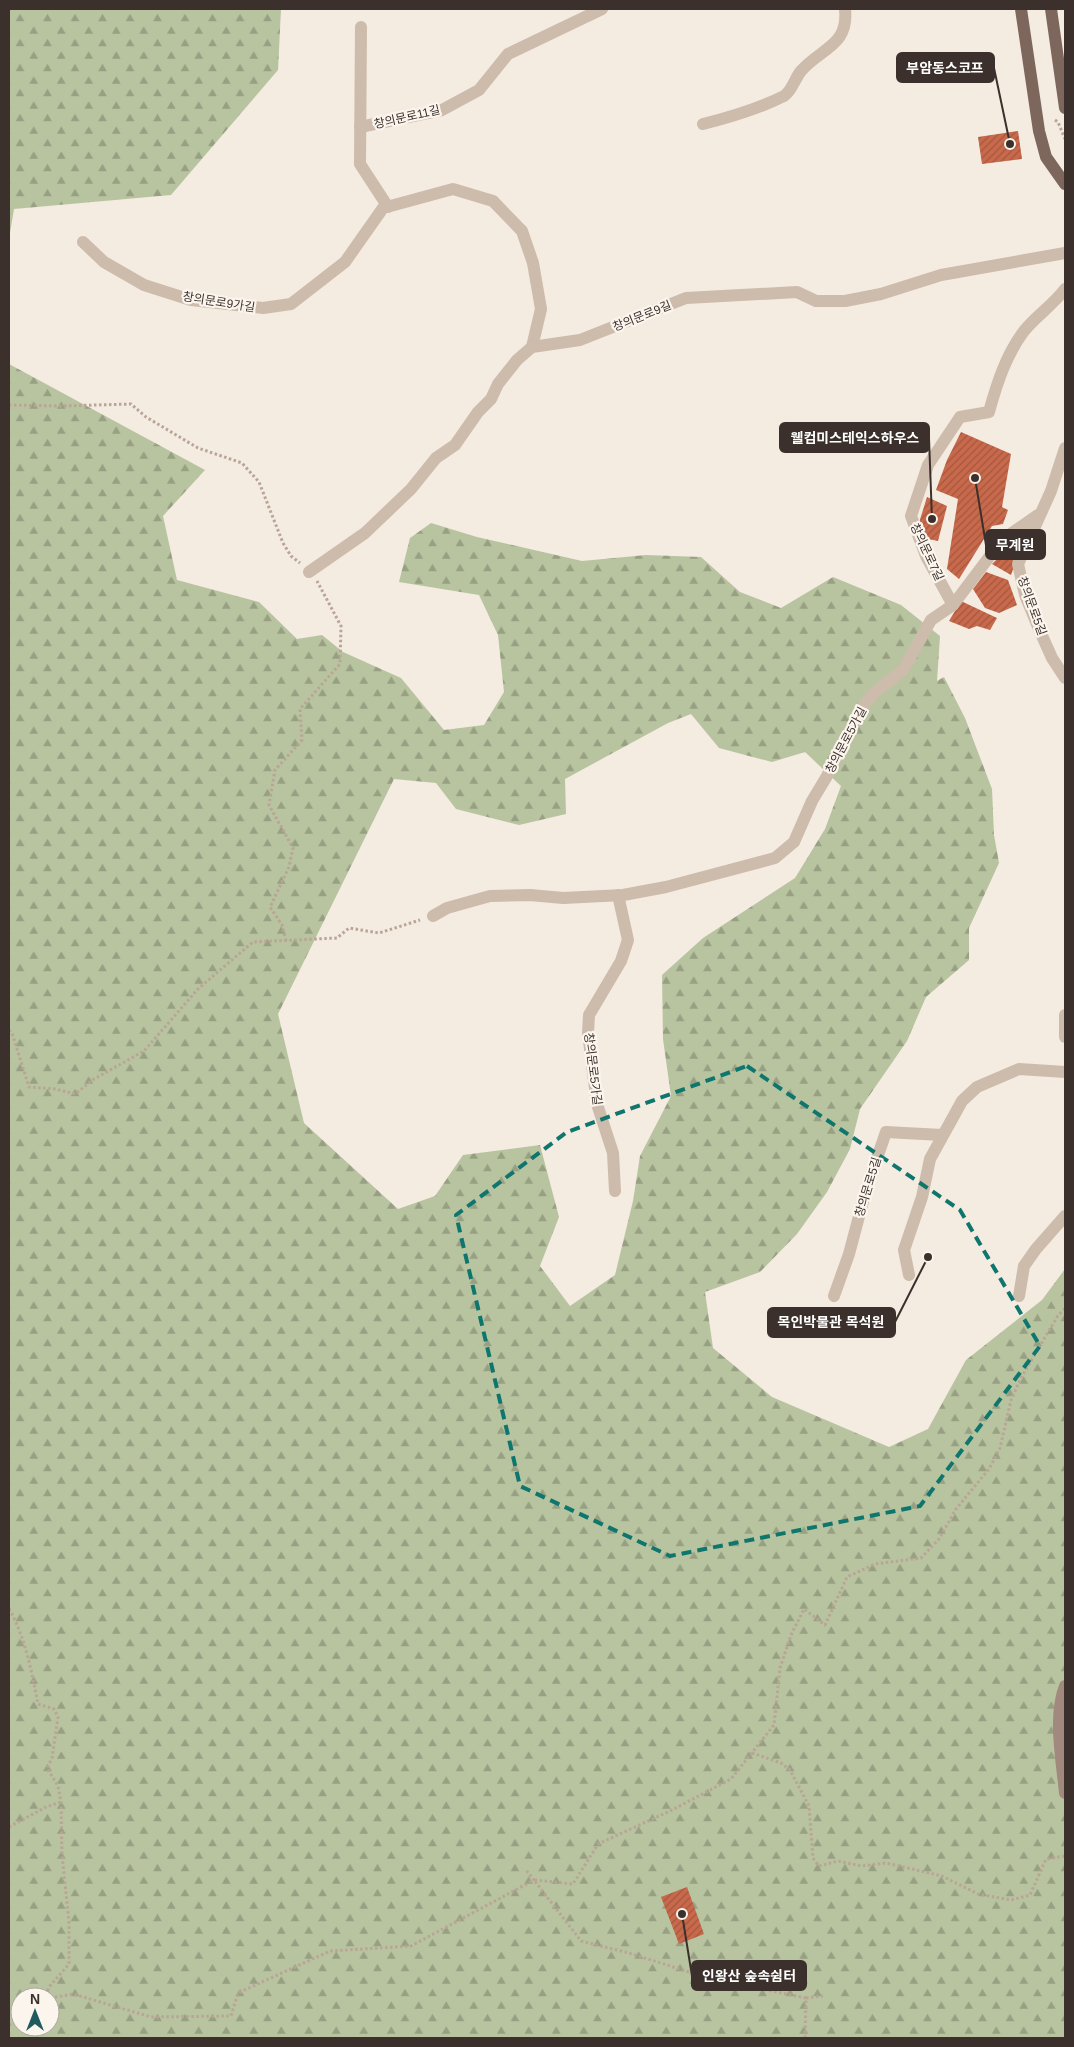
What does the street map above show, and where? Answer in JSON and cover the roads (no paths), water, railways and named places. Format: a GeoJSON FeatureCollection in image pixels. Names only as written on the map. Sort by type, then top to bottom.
{"type":"FeatureCollection","features":[{"type":"Feature","properties":{"kind":"main road"},"geometry":{"type":"LineString","coordinates":[[1021,9],[1039,131],[1046,157],[1065,184]]}},
{"type":"Feature","properties":{"kind":"main road"},"geometry":{"type":"LineString","coordinates":[[1050,9],[1065,108]]}},
{"type":"Feature","properties":{"kind":"street","name":"창의문로11길"},"geometry":{"type":"LineString","coordinates":[[360,127],[442,110],[479,90],[508,54],[587,12],[602,9]]}},
{"type":"Feature","properties":{"kind":"street"},"geometry":{"type":"LineString","coordinates":[[703,124],[746,113],[786,94],[801,70],[838,41],[846,22],[845,9]]}},
{"type":"Feature","properties":{"kind":"street"},"geometry":{"type":"LineString","coordinates":[[310,571],[365,532],[411,489],[436,458],[455,445],[478,412],[491,399],[498,384],[517,360],[532,347],[541,309],[533,263],[522,231],[493,201],[453,189],[388,207],[360,164],[361,27]]}},
{"type":"Feature","properties":{"kind":"street","name":"창의문로9가길"},"geometry":{"type":"LineString","coordinates":[[82,242],[104,262],[144,286],[191,300],[263,308],[291,304],[345,262],[383,208],[388,207]]}},
{"type":"Feature","properties":{"kind":"street","name":"창의문로9길"},"geometry":{"type":"LineString","coordinates":[[532,347],[580,340],[686,298],[797,292],[816,301],[845,301],[882,294],[941,275],[1065,252]]}},
{"type":"Feature","properties":{"kind":"street","name":"창의문로7길"},"geometry":{"type":"LineString","coordinates":[[953,604],[926,556],[911,516],[928,465],[960,417],[990,412],[999,376],[1025,330],[1056,302],[1065,289]]}},
{"type":"Feature","properties":{"kind":"street","name":"창의문로5길"},"geometry":{"type":"LineString","coordinates":[[1065,448],[1051,491],[1038,515],[1018,564],[1025,595],[1039,629],[1052,658],[1065,678]]}},
{"type":"Feature","properties":{"kind":"street","name":"창의문로5가길"},"geometry":{"type":"LineString","coordinates":[[433,916],[447,908],[490,896],[563,898],[618,895],[666,887],[774,858],[794,842],[812,801],[863,706],[874,693],[903,670],[931,620],[953,604],[1002,540],[1038,515]]}},
{"type":"Feature","properties":{"kind":"street","name":"창의문로5가길"},"geometry":{"type":"LineString","coordinates":[[615,1191],[613,1153],[597,1104],[588,1033],[589,1015],[621,961],[628,940],[618,895]]}},
{"type":"Feature","properties":{"kind":"street"},"geometry":{"type":"LineString","coordinates":[[1065,1015],[1065,1037]]}},
{"type":"Feature","properties":{"kind":"street"},"geometry":{"type":"LineString","coordinates":[[909,1275],[904,1250],[922,1197],[930,1159],[962,1100],[977,1087],[1019,1069],[1065,1072]]}},
{"type":"Feature","properties":{"kind":"street","name":"창의문로5길"},"geometry":{"type":"LineString","coordinates":[[834,1296],[849,1254],[866,1190],[886,1132],[942,1135]]}},
{"type":"Feature","properties":{"kind":"street"},"geometry":{"type":"LineString","coordinates":[[1019,1296],[1024,1266],[1036,1248],[1065,1216]]}},
{"type":"Feature","properties":{"kind":"street"},"geometry":{"type":"LineString","coordinates":[[1065,1686],[1060,1700],[1060,1728],[1065,1793]]}},
{"type":"Feature","properties":{"kind":"place","name":"부암동스코프"},"geometry":{"type":"Point","coordinates":[1010,144]}},
{"type":"Feature","properties":{"kind":"place","name":"무계원"},"geometry":{"type":"Point","coordinates":[975,478]}},
{"type":"Feature","properties":{"kind":"place","name":"웰컴미스테익스하우스"},"geometry":{"type":"Point","coordinates":[932,519]}},
{"type":"Feature","properties":{"kind":"place","name":"목인박물관 목석원"},"geometry":{"type":"Point","coordinates":[928,1257]}},
{"type":"Feature","properties":{"kind":"place","name":"인왕산 숲속쉼터"},"geometry":{"type":"Point","coordinates":[682,1914]}}]}
